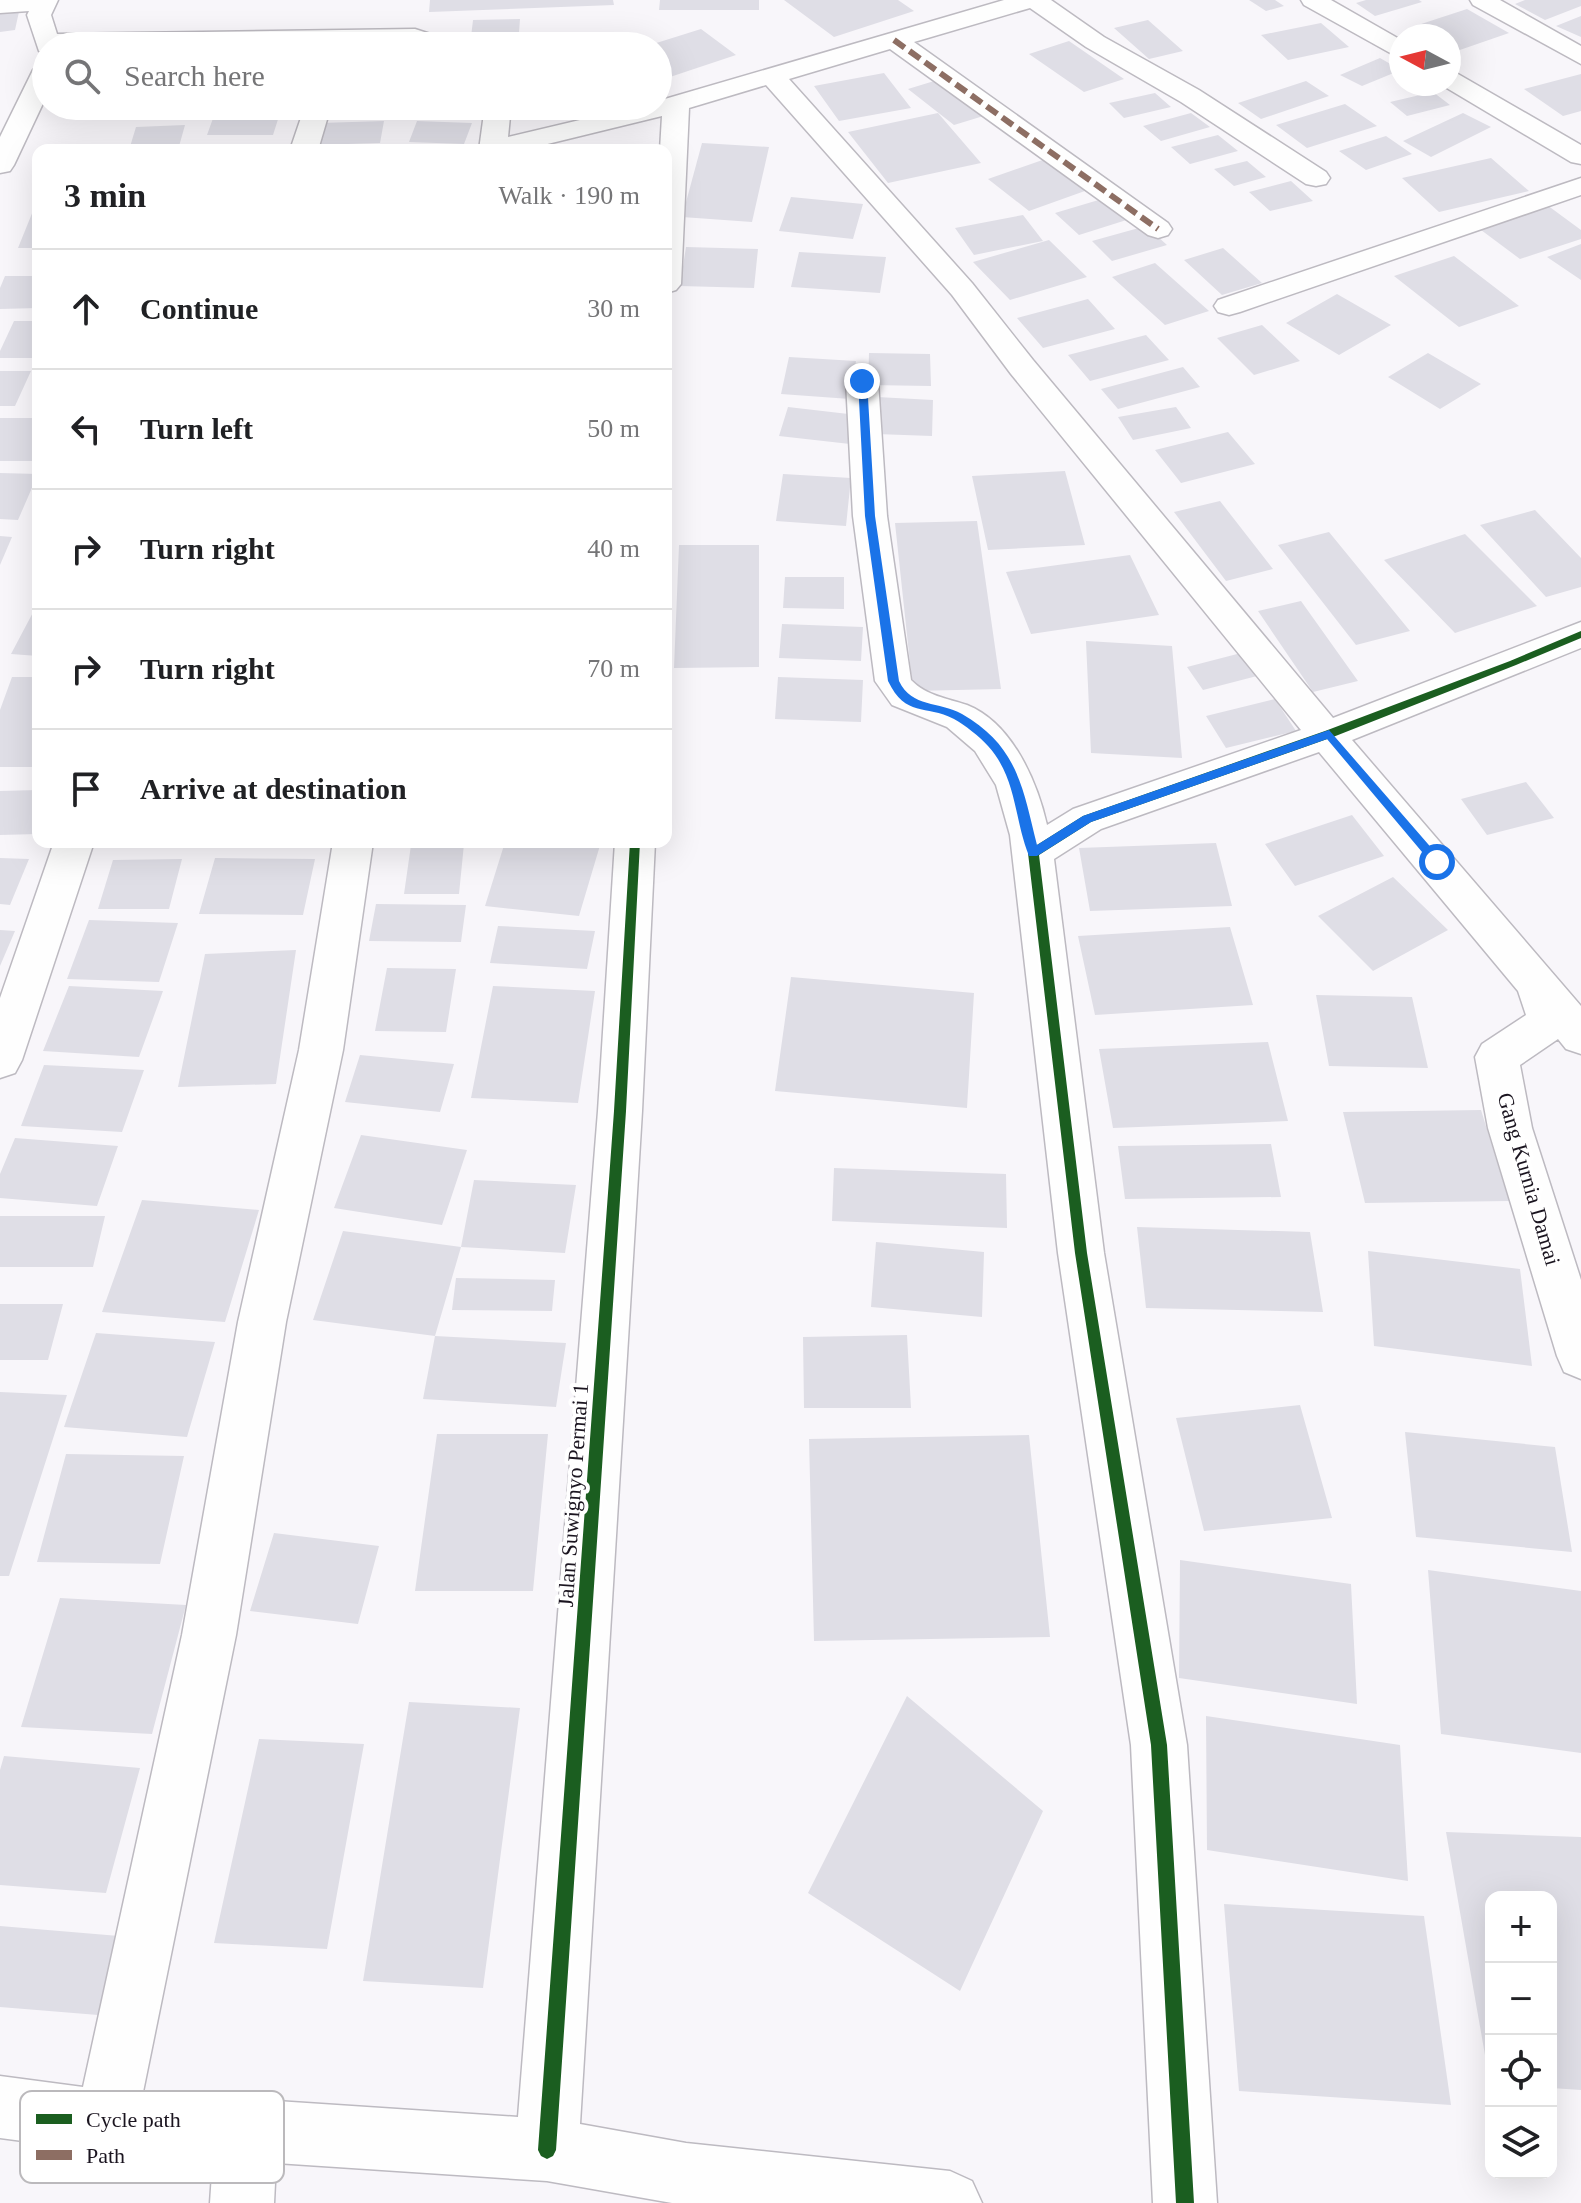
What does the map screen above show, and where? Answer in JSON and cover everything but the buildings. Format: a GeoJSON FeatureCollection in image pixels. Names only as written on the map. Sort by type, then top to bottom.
{"type":"FeatureCollection","features":[{"type":"Feature","properties":{"kind":"street"},"geometry":{"type":"LineString","coordinates":[[672,105],[894,40],[935,16],[1033,0],[1316,178]]}},
{"type":"Feature","properties":{"kind":"street"},"geometry":{"type":"LineString","coordinates":[[1313,0],[1389,44]]}},
{"type":"Feature","properties":{"kind":"street"},"geometry":{"type":"LineString","coordinates":[[1482,0],[1581,56]]}},
{"type":"Feature","properties":{"kind":"street"},"geometry":{"type":"LineString","coordinates":[[0,6],[45,1],[39,15],[42,32]]}},
{"type":"Feature","properties":{"kind":"street"},"geometry":{"type":"LineString","coordinates":[[894,40],[1158,229]]}},
{"type":"Feature","properties":{"kind":"street"},"geometry":{"type":"LineString","coordinates":[[770,74],[962,289],[1232,623],[1329,734],[1581,1036]]}},
{"type":"Feature","properties":{"kind":"street"},"geometry":{"type":"LineString","coordinates":[[1461,86],[1581,156]]}},
{"type":"Feature","properties":{"kind":"street"},"geometry":{"type":"LineString","coordinates":[[0,165],[32,99]]}},
{"type":"Feature","properties":{"kind":"street"},"geometry":{"type":"LineString","coordinates":[[672,176],[676,104]]}},
{"type":"Feature","properties":{"kind":"street"},"geometry":{"type":"LineString","coordinates":[[306,144],[314,120]]}},
{"type":"Feature","properties":{"kind":"street"},"geometry":{"type":"LineString","coordinates":[[494,144],[496,120]]}},
{"type":"Feature","properties":{"kind":"street"},"geometry":{"type":"LineString","coordinates":[[513,144],[611,120]]}},
{"type":"Feature","properties":{"kind":"street"},"geometry":{"type":"LineString","coordinates":[[1229,306],[1581,186]]}},
{"type":"Feature","properties":{"kind":"street"},"geometry":{"type":"LineString","coordinates":[[862,381],[870,516],[893,681],[900,695],[919,705],[957,716],[992,743],[1013,772],[1033,853],[1081,1253],[1159,1745],[1185,2203]]}},
{"type":"Feature","properties":{"kind":"street"},"geometry":{"type":"LineString","coordinates":[[1033,853],[1087,819],[1329,734],[1581,634]]}},
{"type":"Feature","properties":{"kind":"street"},"geometry":{"type":"LineString","coordinates":[[0,1060],[72,848]]}},
{"type":"Feature","properties":{"kind":"street"},"geometry":{"type":"LineString","coordinates":[[112,2091],[209,1635],[262,1322],[321,1050],[352,848]]}},
{"type":"Feature","properties":{"kind":"street","name":"Jalan Suwignyo Permai 1"},"geometry":{"type":"LineString","coordinates":[[547,2150],[619,1126],[635,848]]}},
{"type":"Feature","properties":{"kind":"street","name":"Gang Kurnia Damai"},"geometry":{"type":"LineString","coordinates":[[1536,982],[1550,1022],[1497,1057],[1510,1128],[1581,1356]]}},
{"type":"Feature","properties":{"kind":"street"},"geometry":{"type":"LineString","coordinates":[[0,2107],[20,2110]]}},
{"type":"Feature","properties":{"kind":"street"},"geometry":{"type":"LineString","coordinates":[[284,2133],[547,2150],[688,2188],[950,2203]]}},
{"type":"Feature","properties":{"kind":"street"},"geometry":{"type":"LineString","coordinates":[[242,2203],[243,2183]]}},
{"type":"Feature","properties":{"kind":"marked path"},"geometry":{"type":"LineString","coordinates":[[894,40],[1158,229]]}},
{"type":"Feature","properties":{"kind":"cycle path"},"geometry":{"type":"LineString","coordinates":[[1185,2203],[1159,1745],[1081,1253],[1033,853],[1087,819],[1329,734],[1581,634]]}},
{"type":"Feature","properties":{"kind":"cycle path"},"geometry":{"type":"LineString","coordinates":[[547,2150],[620,1111],[635,848]]}},
{"type":"Feature","properties":{"kind":"route"},"geometry":{"type":"LineString","coordinates":[[862,381],[870,516],[893,681],[900,695],[919,705],[957,716],[992,743],[1013,772],[1033,853],[1087,819],[1329,734],[1437,862]]}}]}
